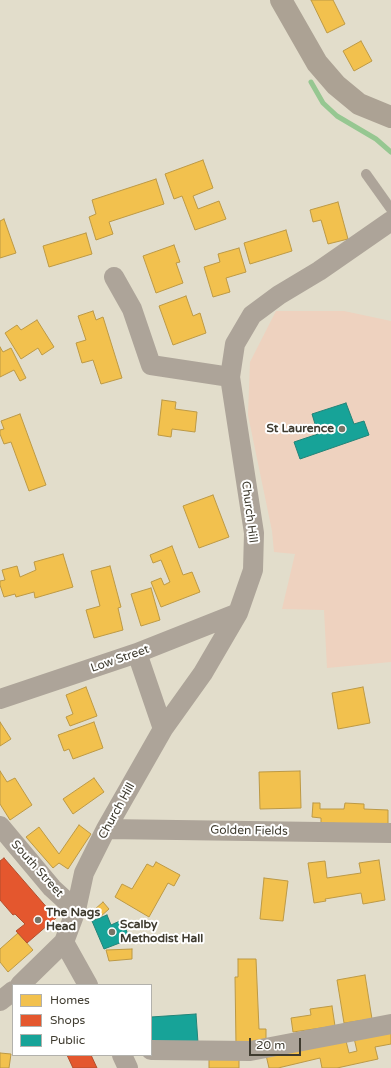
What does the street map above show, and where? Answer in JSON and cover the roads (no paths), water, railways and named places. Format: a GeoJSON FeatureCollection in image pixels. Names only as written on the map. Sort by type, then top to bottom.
{"type":"FeatureCollection","features":[{"type":"Feature","properties":{"kind":"street"},"geometry":{"type":"LineString","coordinates":[[281,0],[317,63],[336,85],[359,104],[391,117]]}},
{"type":"Feature","properties":{"kind":"street","name":"Church Hill"},"geometry":{"type":"LineString","coordinates":[[64,942],[76,910],[84,873],[106,829],[163,729],[203,673],[238,613],[253,570],[254,533],[230,377],[235,344],[252,315],[279,295],[319,271],[391,221]]}},
{"type":"Feature","properties":{"kind":"street"},"geometry":{"type":"LineString","coordinates":[[114,277],[132,309],[151,365],[230,377]]}},
{"type":"Feature","properties":{"kind":"street","name":"Low Street"},"geometry":{"type":"LineString","coordinates":[[0,699],[137,653],[238,613]]}},
{"type":"Feature","properties":{"kind":"street"},"geometry":{"type":"LineString","coordinates":[[137,653],[163,729]]}},
{"type":"Feature","properties":{"kind":"street","name":"South Street"},"geometry":{"type":"LineString","coordinates":[[0,826],[52,888],[76,910]]}},
{"type":"Feature","properties":{"kind":"street","name":"Golden Fields"},"geometry":{"type":"LineString","coordinates":[[106,829],[391,833]]}},
{"type":"Feature","properties":{"kind":"street"},"geometry":{"type":"LineString","coordinates":[[21,984],[64,942],[87,984]]}},
{"type":"Feature","properties":{"kind":"street"},"geometry":{"type":"LineString","coordinates":[[0,1001],[12,992]]}},
{"type":"Feature","properties":{"kind":"street"},"geometry":{"type":"LineString","coordinates":[[152,1050],[250,1051],[391,1024]]}},
{"type":"Feature","properties":{"kind":"street"},"geometry":{"type":"LineString","coordinates":[[122,1056],[128,1068]]}},
{"type":"Feature","properties":{"kind":"lane"},"geometry":{"type":"LineString","coordinates":[[366,174],[391,209]]}},
{"type":"Feature","properties":{"kind":"waterway"},"geometry":{"type":"LineString","coordinates":[[311,82],[323,103],[337,116],[376,139],[391,152]]}},
{"type":"Feature","properties":{"kind":"place","name":"St Laurence"},"geometry":{"type":"Point","coordinates":[342,429]}},
{"type":"Feature","properties":{"kind":"place","name":"The Nags Head"},"geometry":{"type":"Point","coordinates":[38,920]}},
{"type":"Feature","properties":{"kind":"place","name":"Scalby Methodist Hall"},"geometry":{"type":"Point","coordinates":[112,932]}}]}
